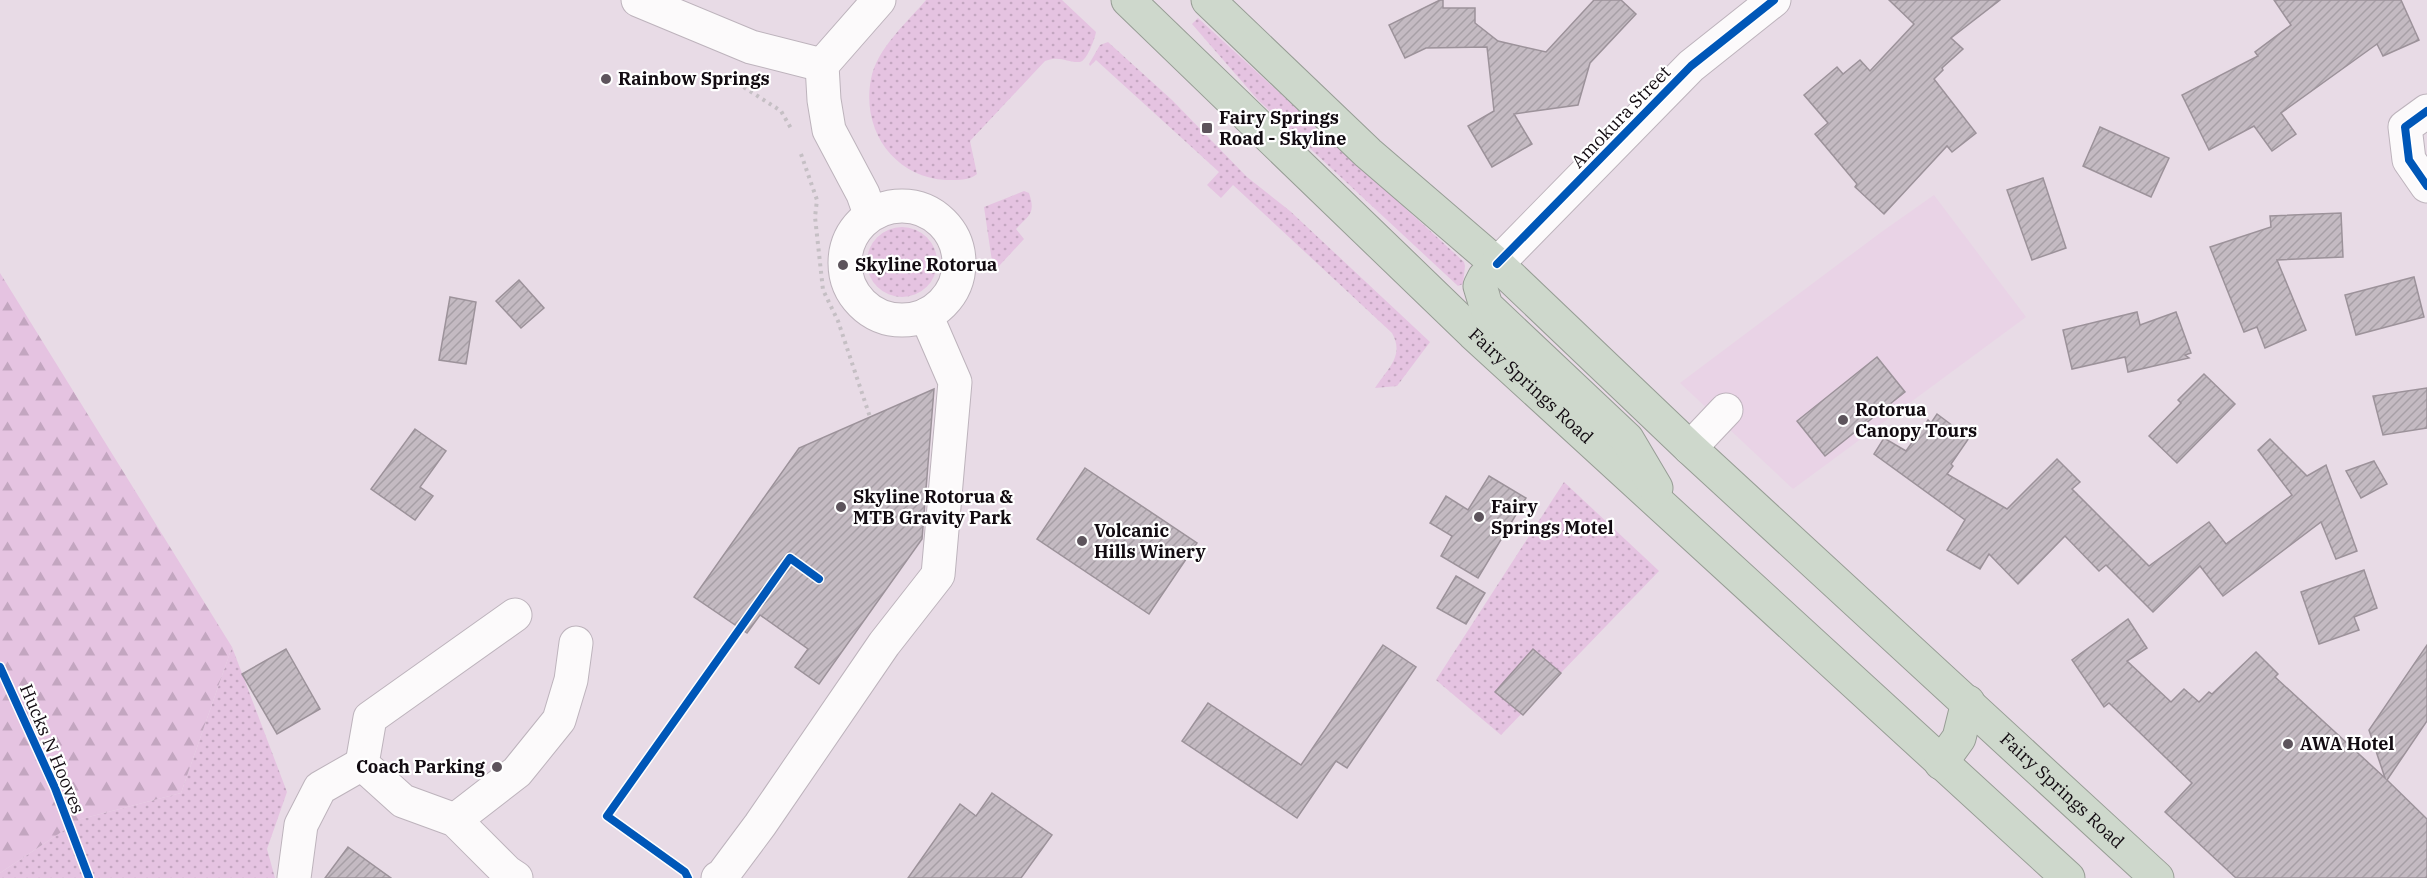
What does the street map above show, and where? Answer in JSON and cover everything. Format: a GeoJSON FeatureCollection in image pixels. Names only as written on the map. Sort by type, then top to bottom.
{"type":"FeatureCollection","features":[{"type":"Feature","properties":{"kind":"highway","name":"Fairy Springs Road"},"geometry":{"type":"LineString","coordinates":[[1128,0],[1464,325],[2068,878]]}},
{"type":"Feature","properties":{"kind":"highway","name":"Fairy Springs Road"},"geometry":{"type":"LineString","coordinates":[[1208,0],[1368,153],[1497,264],[1690,448],[2157,878]]}},
{"type":"Feature","properties":{"kind":"highway"},"geometry":{"type":"LineString","coordinates":[[1497,264],[1480,286],[1486,306],[1627,439],[1674,518]]}},
{"type":"Feature","properties":{"kind":"highway"},"geometry":{"type":"LineString","coordinates":[[1941,763],[1959,738],[1968,702]]}},
{"type":"Feature","properties":{"kind":"street"},"geometry":{"type":"LineString","coordinates":[[638,0],[687,9],[751,47],[822,65]]}},
{"type":"Feature","properties":{"kind":"street"},"geometry":{"type":"LineString","coordinates":[[870,214],[863,194],[829,130],[822,65],[879,0]]}},
{"type":"Feature","properties":{"kind":"street","name":"Amokura Street"},"geometry":{"type":"LineString","coordinates":[[1497,264],[1691,66],[1774,0]]}},
{"type":"Feature","properties":{"kind":"street"},"geometry":{"type":"LineString","coordinates":[[2427,111],[2405,128],[2409,160],[2427,186]]}},
{"type":"Feature","properties":{"kind":"street"},"geometry":{"type":"LineString","coordinates":[[902,204],[921,207],[938,217],[951,232],[959,252],[959,273],[952,292],[939,307],[926,315],[906,321],[886,318],[868,310],[854,295],[846,276],[844,256],[851,235],[870,214],[882,208],[902,204]]}},
{"type":"Feature","properties":{"kind":"street"},"geometry":{"type":"LineString","coordinates":[[718,878],[722,876],[760,825],[885,644],[938,575],[955,382],[926,315]]}},
{"type":"Feature","properties":{"kind":"street"},"geometry":{"type":"LineString","coordinates":[[1690,448],[1726,410]]}},
{"type":"Feature","properties":{"kind":"street"},"geometry":{"type":"LineString","coordinates":[[362,764],[370,718],[514,615]]}},
{"type":"Feature","properties":{"kind":"street"},"geometry":{"type":"LineString","coordinates":[[455,820],[517,772],[559,720],[571,680],[576,643]]}},
{"type":"Feature","properties":{"kind":"street"},"geometry":{"type":"LineString","coordinates":[[362,764],[403,801],[455,820],[507,872],[516,878]]}},
{"type":"Feature","properties":{"kind":"street"},"geometry":{"type":"LineString","coordinates":[[294,878],[301,825],[320,788],[362,764]]}},
{"type":"Feature","properties":{"kind":"path"},"geometry":{"type":"LineString","coordinates":[[730,79],[781,111],[790,123],[794,134]]}},
{"type":"Feature","properties":{"kind":"path"},"geometry":{"type":"LineString","coordinates":[[798,145],[817,200],[816,227],[823,290],[838,321],[870,417]]}},
{"type":"Feature","properties":{"kind":"shaded area"},"geometry":{"type":"Polygon","coordinates":[[[1934,195],[2026,317],[1793,489],[1680,383],[1934,195]]]}},
{"type":"Feature","properties":{"kind":"green space"},"geometry":{"type":"Polygon","coordinates":[[[926,0],[1062,0],[1096,32],[1083,61],[1055,59],[1045,61],[970,141],[977,174],[967,179],[946,180],[927,177],[911,170],[885,148],[871,116],[869,98],[871,79],[879,57],[893,37],[926,0]]]}},
{"type":"Feature","properties":{"kind":"green space"},"geometry":{"type":"Polygon","coordinates":[[[1198,18],[1464,262],[1463,284],[1458,286],[1258,100],[1192,24],[1198,18]]]}},
{"type":"Feature","properties":{"kind":"green space"},"geometry":{"type":"Polygon","coordinates":[[[1108,42],[1172,100],[1247,177],[1290,211],[1430,342],[1397,386],[1375,388],[1395,356],[1397,349],[1392,333],[1233,185],[1221,198],[1207,185],[1219,172],[1096,60],[1090,66],[1100,45],[1108,42]]]}},
{"type":"Feature","properties":{"kind":"green space"},"geometry":{"type":"Polygon","coordinates":[[[1024,191],[1029,193],[1032,206],[1028,217],[1016,229],[1024,239],[999,266],[993,268],[984,207],[1024,191]]]}},
{"type":"Feature","properties":{"kind":"green space"},"geometry":{"type":"Polygon","coordinates":[[[902,227],[915,230],[927,237],[934,249],[937,262],[934,275],[927,287],[915,294],[902,297],[889,294],[877,287],[870,275],[867,262],[870,249],[877,237],[889,230],[902,227]]]}},
{"type":"Feature","properties":{"kind":"green space"},"geometry":{"type":"Polygon","coordinates":[[[0,273],[232,647],[181,793],[81,819],[0,873],[0,273]]]}},
{"type":"Feature","properties":{"kind":"green space"},"geometry":{"type":"Polygon","coordinates":[[[1564,482],[1659,571],[1501,735],[1436,680],[1564,482]]]}},
{"type":"Feature","properties":{"kind":"green space"},"geometry":{"type":"Polygon","coordinates":[[[232,647],[287,792],[267,849],[275,878],[0,878],[0,873],[81,819],[181,793],[232,647]]]}},
{"type":"Feature","properties":{"kind":"building"},"geometry":{"type":"Polygon","coordinates":[[[1443,0],[1443,8],[1475,8],[1475,23],[1498,41],[1546,52],[1594,0],[1621,0],[1636,14],[1590,63],[1578,105],[1514,114],[1532,144],[1492,167],[1468,126],[1494,111],[1487,47],[1426,48],[1405,58],[1389,25],[1443,0]]]}},
{"type":"Feature","properties":{"kind":"building"},"geometry":{"type":"Polygon","coordinates":[[[1889,0],[2000,0],[1951,38],[1963,49],[1942,68],[1943,70],[1934,79],[1976,133],[1952,152],[1947,146],[1884,214],[1855,187],[1857,184],[1815,134],[1828,123],[1804,95],[1837,67],[1843,74],[1860,60],[1870,71],[1914,24],[1889,0]]]}},
{"type":"Feature","properties":{"kind":"building"},"geometry":{"type":"Polygon","coordinates":[[[2274,0],[2401,0],[2419,40],[2383,56],[2377,44],[2281,113],[2296,134],[2272,151],[2254,126],[2209,150],[2182,95],[2258,56],[2255,52],[2291,25],[2274,0]]]}},
{"type":"Feature","properties":{"kind":"building"},"geometry":{"type":"Polygon","coordinates":[[[2100,127],[2169,158],[2151,197],[2083,166],[2100,127]]]}},
{"type":"Feature","properties":{"kind":"building"},"geometry":{"type":"Polygon","coordinates":[[[2043,178],[2066,248],[2032,260],[2007,190],[2043,178]]]}},
{"type":"Feature","properties":{"kind":"building"},"geometry":{"type":"Polygon","coordinates":[[[2341,213],[2343,257],[2277,260],[2306,330],[2265,348],[2257,327],[2244,332],[2210,247],[2271,227],[2270,216],[2341,213]]]}},
{"type":"Feature","properties":{"kind":"building"},"geometry":{"type":"Polygon","coordinates":[[[2414,277],[2424,317],[2356,335],[2345,295],[2414,277]]]}},
{"type":"Feature","properties":{"kind":"building"},"geometry":{"type":"Polygon","coordinates":[[[519,280],[544,308],[521,328],[496,301],[519,280]]]}},
{"type":"Feature","properties":{"kind":"building"},"geometry":{"type":"Polygon","coordinates":[[[450,297],[476,302],[466,364],[439,360],[450,297]]]}},
{"type":"Feature","properties":{"kind":"building"},"geometry":{"type":"Polygon","coordinates":[[[2137,312],[2140,325],[2176,312],[2191,353],[2185,355],[2189,358],[2128,372],[2125,357],[2072,369],[2063,330],[2137,312]]]}},
{"type":"Feature","properties":{"kind":"building"},"geometry":{"type":"Polygon","coordinates":[[[1877,357],[1905,392],[1825,456],[1797,421],[1877,357]]]}},
{"type":"Feature","properties":{"kind":"building"},"geometry":{"type":"Polygon","coordinates":[[[2204,374],[2235,404],[2177,463],[2149,436],[2181,403],[2178,400],[2204,374]]]}},
{"type":"Feature","properties":{"kind":"building"},"geometry":{"type":"Polygon","coordinates":[[[2427,388],[2427,428],[2383,435],[2373,396],[2427,388]]]}},
{"type":"Feature","properties":{"kind":"building","name":"Skyline Rotorua & MTB Gravity Park"},"geometry":{"type":"Polygon","coordinates":[[[934,389],[922,539],[819,684],[795,667],[808,649],[760,615],[747,633],[694,597],[799,448],[934,389]]]}},
{"type":"Feature","properties":{"kind":"building"},"geometry":{"type":"Polygon","coordinates":[[[1937,414],[1969,438],[1951,464],[1953,466],[1947,474],[2007,509],[2057,459],[2080,482],[2072,489],[2149,566],[2209,522],[2226,544],[2292,495],[2258,450],[2270,439],[2307,476],[2326,465],[2357,551],[2336,559],[2321,522],[2223,596],[2200,566],[2153,612],[2106,565],[2099,571],[2065,536],[2018,584],[1989,554],[1980,569],[1947,550],[1965,520],[1874,454],[1884,438],[1906,451],[1928,420],[1931,423],[1937,414]]]}},
{"type":"Feature","properties":{"kind":"building"},"geometry":{"type":"Polygon","coordinates":[[[415,429],[446,451],[420,487],[433,496],[415,520],[371,489],[415,429]]]}},
{"type":"Feature","properties":{"kind":"building"},"geometry":{"type":"Polygon","coordinates":[[[2374,461],[2387,484],[2361,498],[2346,471],[2374,461]]]}},
{"type":"Feature","properties":{"kind":"building","name":"Volcanic Hills Winery"},"geometry":{"type":"Polygon","coordinates":[[[1085,468],[1197,543],[1149,614],[1037,539],[1085,468]]]}},
{"type":"Feature","properties":{"kind":"building"},"geometry":{"type":"Polygon","coordinates":[[[1489,476],[1526,498],[1478,578],[1441,556],[1452,536],[1430,523],[1446,496],[1468,510],[1489,476]]]}},
{"type":"Feature","properties":{"kind":"building"},"geometry":{"type":"Polygon","coordinates":[[[2364,570],[2377,608],[2354,617],[2359,630],[2319,644],[2301,592],[2364,570]]]}},
{"type":"Feature","properties":{"kind":"building"},"geometry":{"type":"Polygon","coordinates":[[[1456,576],[1485,593],[1466,624],[1437,608],[1456,576]]]}},
{"type":"Feature","properties":{"kind":"building","name":"AWA Hotel"},"geometry":{"type":"Polygon","coordinates":[[[2128,619],[2147,648],[2127,661],[2171,702],[2184,689],[2199,702],[2209,692],[2212,694],[2256,652],[2278,674],[2275,677],[2385,778],[2369,730],[2427,645],[2427,721],[2387,780],[2427,819],[2427,878],[2236,878],[2165,812],[2192,783],[2109,703],[2104,707],[2072,660],[2128,619]]]}},
{"type":"Feature","properties":{"kind":"building"},"geometry":{"type":"Polygon","coordinates":[[[1383,645],[1416,667],[1347,768],[1336,761],[1297,818],[1182,741],[1208,703],[1301,765],[1383,645]]]}},
{"type":"Feature","properties":{"kind":"building"},"geometry":{"type":"Polygon","coordinates":[[[286,649],[320,709],[277,734],[242,674],[286,649]]]}},
{"type":"Feature","properties":{"kind":"building"},"geometry":{"type":"Polygon","coordinates":[[[1533,649],[1561,673],[1523,715],[1495,692],[1533,649]]]}},
{"type":"Feature","properties":{"kind":"building"},"geometry":{"type":"Polygon","coordinates":[[[992,793],[1052,835],[1021,878],[908,878],[960,804],[976,816],[992,793]]]}},
{"type":"Feature","properties":{"kind":"building"},"geometry":{"type":"Polygon","coordinates":[[[348,847],[391,878],[325,878],[348,847]]]}},
{"type":"Feature","properties":{"kind":"cycle path"},"geometry":{"type":"LineString","coordinates":[[1497,264],[1691,66],[1774,0]]}},
{"type":"Feature","properties":{"kind":"cycle path"},"geometry":{"type":"LineString","coordinates":[[2427,111],[2405,127],[2409,160],[2427,186]]}},
{"type":"Feature","properties":{"kind":"cycle path"},"geometry":{"type":"LineString","coordinates":[[688,878],[685,872],[607,816],[790,558],[819,579]]}},
{"type":"Feature","properties":{"kind":"cycle path","name":"Hucks N Hooves"},"geometry":{"type":"LineString","coordinates":[[0,667],[55,788],[89,878]]}},
{"type":"Feature","properties":{"kind":"place","name":"Rainbow Springs"},"geometry":{"type":"Point","coordinates":[606,79]}},
{"type":"Feature","properties":{"kind":"place","name":"Fairy Springs Road - Skyline"},"geometry":{"type":"Point","coordinates":[1207,128]}},
{"type":"Feature","properties":{"kind":"place","name":"Skyline Rotorua"},"geometry":{"type":"Point","coordinates":[843,265]}},
{"type":"Feature","properties":{"kind":"place","name":"Rotorua Canopy Tours"},"geometry":{"type":"Point","coordinates":[1843,420]}},
{"type":"Feature","properties":{"kind":"place","name":"Skyline Rotorua & MTB Gravity Park"},"geometry":{"type":"Point","coordinates":[841,507]}},
{"type":"Feature","properties":{"kind":"place","name":"Fairy Springs Motel"},"geometry":{"type":"Point","coordinates":[1479,517]}},
{"type":"Feature","properties":{"kind":"place","name":"Volcanic Hills Winery"},"geometry":{"type":"Point","coordinates":[1082,541]}},
{"type":"Feature","properties":{"kind":"place","name":"AWA Hotel"},"geometry":{"type":"Point","coordinates":[2288,744]}},
{"type":"Feature","properties":{"kind":"place","name":"Coach Parking"},"geometry":{"type":"Point","coordinates":[497,767]}}]}
